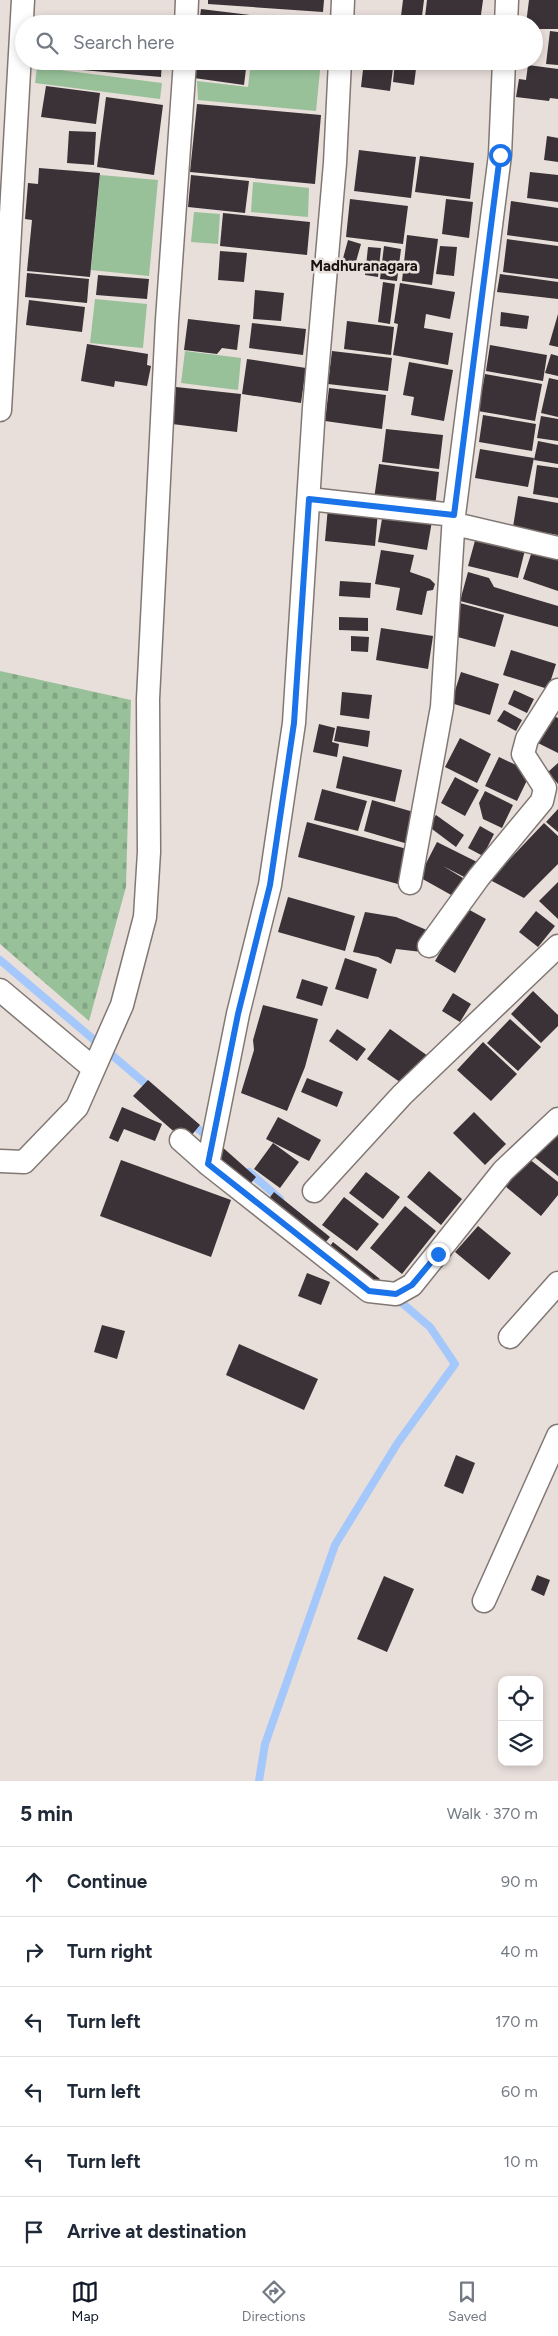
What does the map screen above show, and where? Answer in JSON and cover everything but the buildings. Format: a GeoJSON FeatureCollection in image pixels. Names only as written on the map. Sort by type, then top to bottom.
{"type":"FeatureCollection","features":[{"type":"Feature","properties":{"kind":"street"},"geometry":{"type":"LineString","coordinates":[[22,15],[23,0]]}},
{"type":"Feature","properties":{"kind":"street"},"geometry":{"type":"LineString","coordinates":[[186,15],[187,0]]}},
{"type":"Feature","properties":{"kind":"street"},"geometry":{"type":"LineString","coordinates":[[342,15],[343,0]]}},
{"type":"Feature","properties":{"kind":"street"},"geometry":{"type":"LineString","coordinates":[[506,15],[507,0]]}},
{"type":"Feature","properties":{"kind":"street"},"geometry":{"type":"LineString","coordinates":[[0,409],[19,70]]}},
{"type":"Feature","properties":{"kind":"street"},"geometry":{"type":"LineString","coordinates":[[0,1161],[24,1162],[77,1107],[122,1005],[145,917],[149,852],[148,699],[167,320],[184,70]]}},
{"type":"Feature","properties":{"kind":"street"},"geometry":{"type":"LineString","coordinates":[[208,1164],[238,1014],[272,876],[294,723],[314,408],[336,155],[340,70]]}},
{"type":"Feature","properties":{"kind":"street"},"geometry":{"type":"LineString","coordinates":[[410,883],[442,708],[454,519],[500,155],[504,70]]}},
{"type":"Feature","properties":{"kind":"street"},"geometry":{"type":"LineString","coordinates":[[309,499],[454,519],[558,548]]}},
{"type":"Feature","properties":{"kind":"street"},"geometry":{"type":"LineString","coordinates":[[429,946],[479,877],[542,801],[545,788],[523,754],[527,740],[558,690]]}},
{"type":"Feature","properties":{"kind":"street"},"geometry":{"type":"LineString","coordinates":[[314,1191],[402,1095],[558,946]]}},
{"type":"Feature","properties":{"kind":"street"},"geometry":{"type":"LineString","coordinates":[[0,990],[93,1068]]}},
{"type":"Feature","properties":{"kind":"street"},"geometry":{"type":"LineString","coordinates":[[181,1140],[208,1164],[369,1291],[396,1294],[412,1285],[503,1171],[558,1119]]}},
{"type":"Feature","properties":{"kind":"street"},"geometry":{"type":"LineString","coordinates":[[510,1337],[558,1283]]}},
{"type":"Feature","properties":{"kind":"street"},"geometry":{"type":"LineString","coordinates":[[484,1601],[558,1436]]}},
{"type":"Feature","properties":{"kind":"green space"},"geometry":{"type":"Polygon","coordinates":[[[37,70],[60,70],[162,83],[160,99],[35,83],[37,70]]]}},
{"type":"Feature","properties":{"kind":"green space"},"geometry":{"type":"Polygon","coordinates":[[[250,70],[320,70],[316,111],[198,100],[197,81],[248,87],[250,70]]]}},
{"type":"Feature","properties":{"kind":"green space"},"geometry":{"type":"Polygon","coordinates":[[[100,175],[158,180],[149,276],[91,270],[100,175]]]}},
{"type":"Feature","properties":{"kind":"green space"},"geometry":{"type":"Polygon","coordinates":[[[253,182],[309,188],[308,217],[251,212],[253,182]]]}},
{"type":"Feature","properties":{"kind":"green space"},"geometry":{"type":"Polygon","coordinates":[[[194,212],[220,214],[218,244],[191,242],[194,212]]]}},
{"type":"Feature","properties":{"kind":"green space"},"geometry":{"type":"Polygon","coordinates":[[[95,299],[147,304],[143,348],[90,343],[95,299]]]}},
{"type":"Feature","properties":{"kind":"green space"},"geometry":{"type":"Polygon","coordinates":[[[185,351],[241,358],[238,390],[181,383],[185,351]]]}},
{"type":"Feature","properties":{"kind":"green space"},"geometry":{"type":"Polygon","coordinates":[[[0,671],[131,700],[126,887],[89,1021],[0,944],[0,671]]]}},
{"type":"Feature","properties":{"kind":"waterway"},"geometry":{"type":"LineString","coordinates":[[0,960],[153,1090]]}},
{"type":"Feature","properties":{"kind":"waterway"},"geometry":{"type":"LineString","coordinates":[[190,1122],[210,1139]]}},
{"type":"Feature","properties":{"kind":"waterway"},"geometry":{"type":"LineString","coordinates":[[249,1172],[280,1199]]}},
{"type":"Feature","properties":{"kind":"waterway"},"geometry":{"type":"LineString","coordinates":[[259,1781],[265,1744],[335,1545],[397,1444],[455,1364],[430,1327],[395,1297]]}},
{"type":"Feature","properties":{"kind":"district","name":"Madhuranagara"},"geometry":{"type":"Point","coordinates":[364,266]}},
{"type":"Feature","properties":{"kind":"route"},"geometry":{"type":"LineString","coordinates":[[438,1254],[412,1285],[396,1294],[369,1291],[208,1164],[238,1014],[270,885],[294,723],[309,499],[454,515],[500,155]]}}]}
